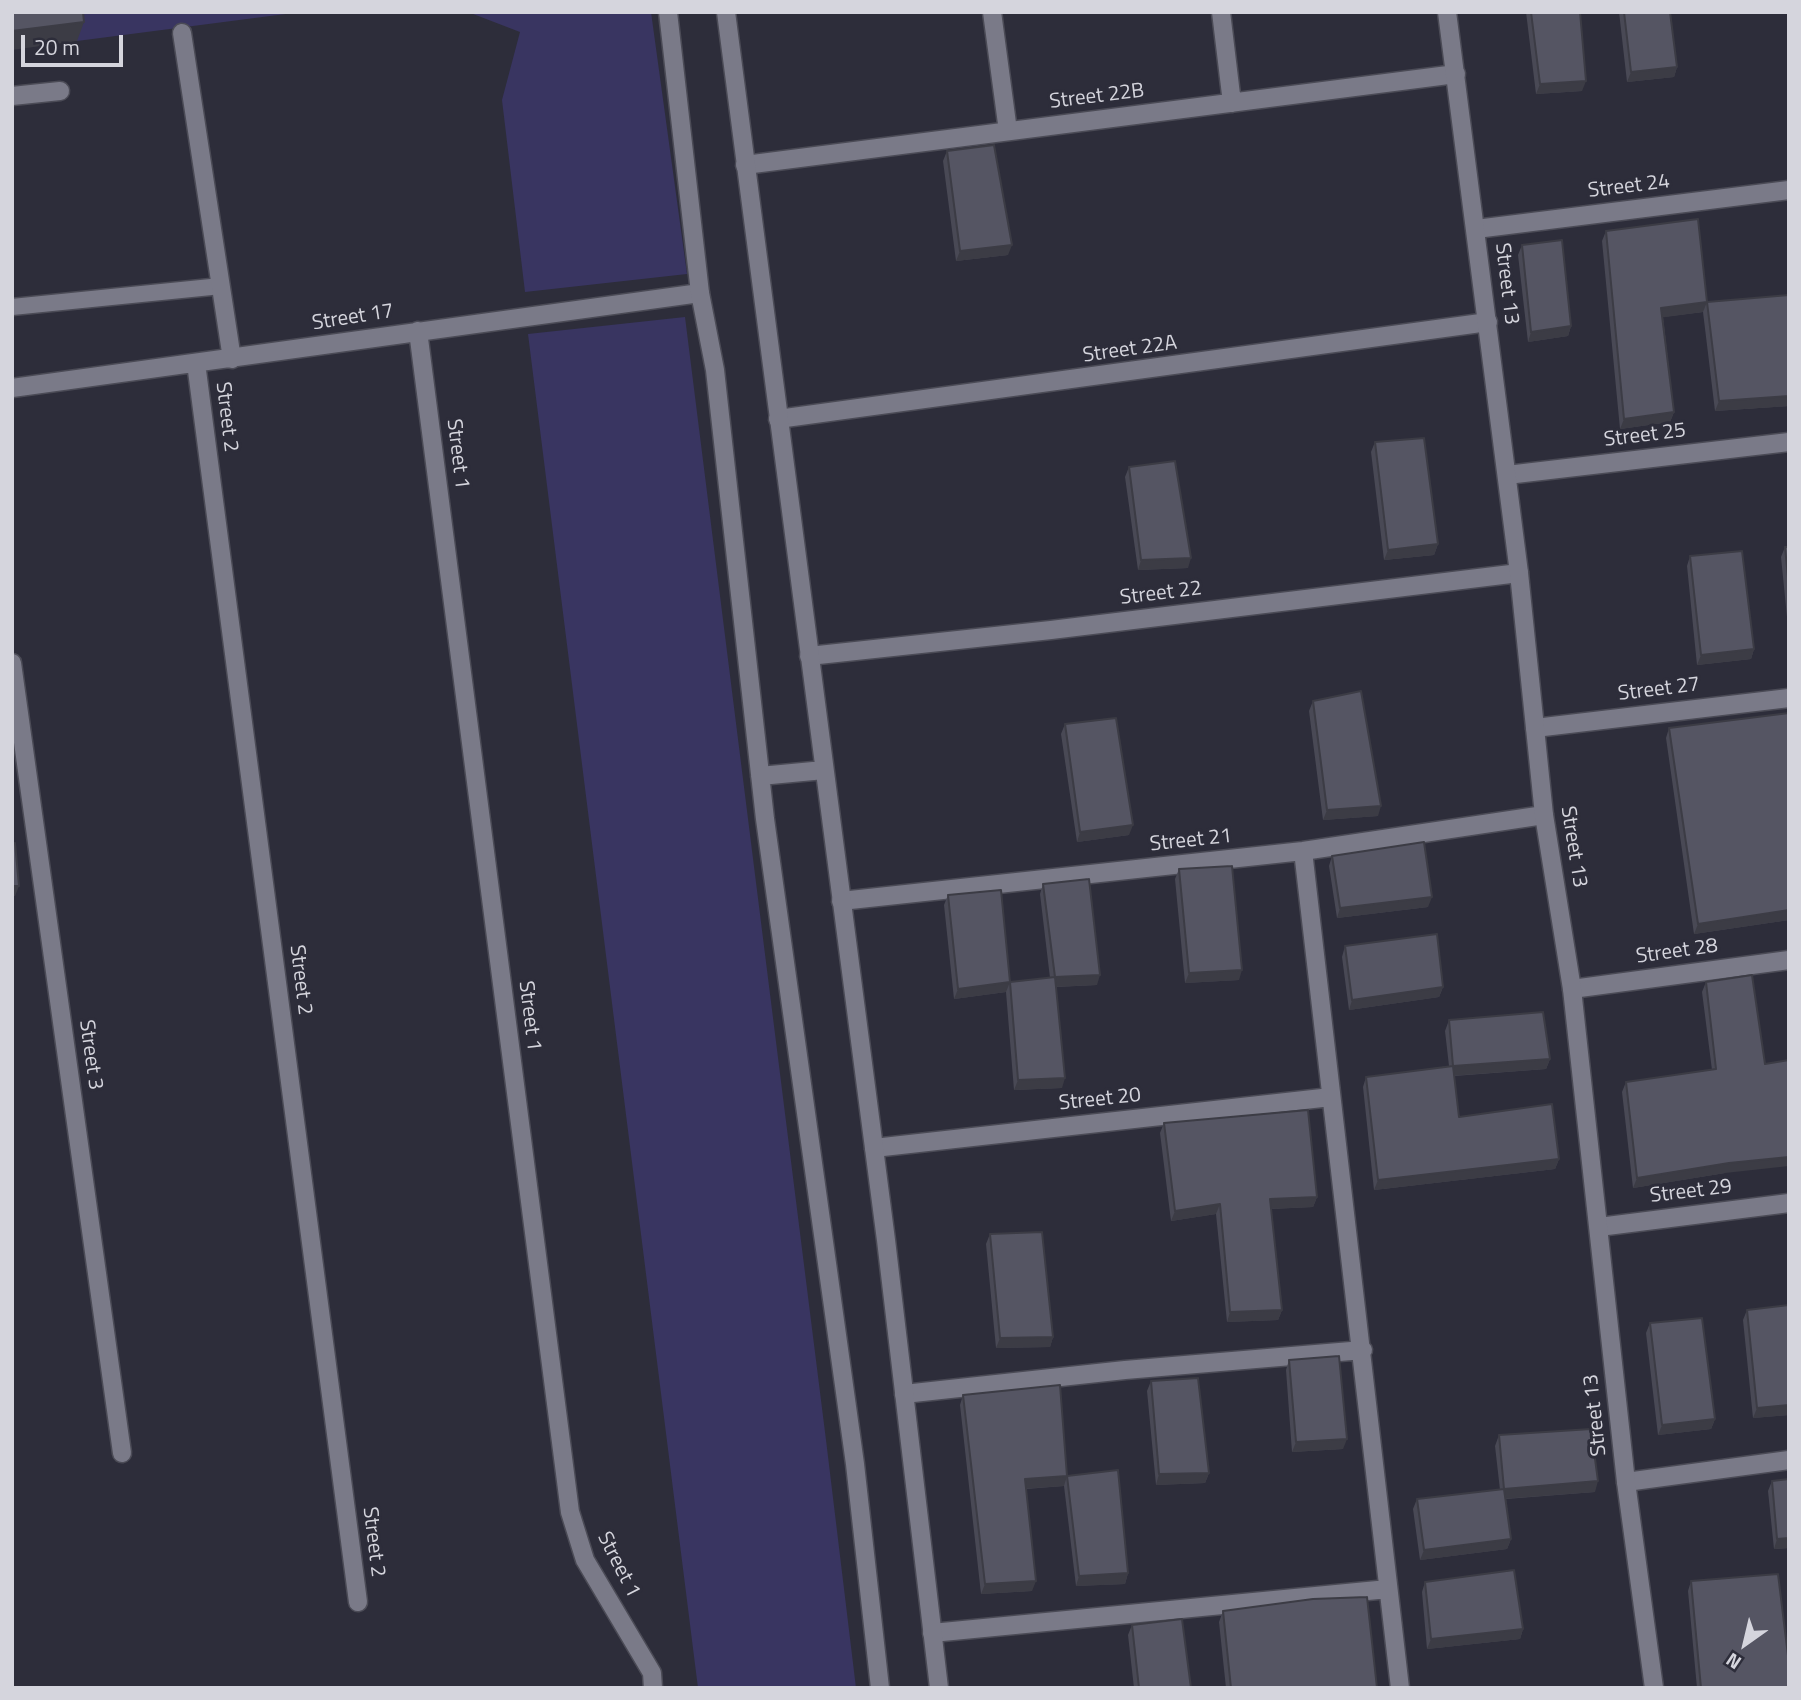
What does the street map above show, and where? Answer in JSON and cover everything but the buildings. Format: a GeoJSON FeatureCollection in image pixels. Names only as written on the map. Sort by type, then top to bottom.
{"type":"FeatureCollection","features":[{"type":"Feature","properties":{"kind":"street"},"geometry":{"type":"LineString","coordinates":[[668,12],[700,293],[715,370],[761,776],[855,1464],[880,1688]]}},
{"type":"Feature","properties":{"kind":"street"},"geometry":{"type":"LineString","coordinates":[[726,12],[874,1148],[939,1688]]}},
{"type":"Feature","properties":{"kind":"street"},"geometry":{"type":"LineString","coordinates":[[992,12],[1008,131]]}},
{"type":"Feature","properties":{"kind":"street"},"geometry":{"type":"LineString","coordinates":[[1221,12],[1232,103]]}},
{"type":"Feature","properties":{"kind":"street","name":"Street 13"},"geometry":{"type":"LineString","coordinates":[[1447,12],[1519,573],[1544,815],[1572,989],[1626,1482],[1654,1688]]}},
{"type":"Feature","properties":{"kind":"street"},"geometry":{"type":"LineString","coordinates":[[182,33],[232,359]]}},
{"type":"Feature","properties":{"kind":"street","name":"Street 22B"},"geometry":{"type":"LineString","coordinates":[[745,165],[1456,74]]}},
{"type":"Feature","properties":{"kind":"street"},"geometry":{"type":"LineString","coordinates":[[12,96],[60,91]]}},
{"type":"Feature","properties":{"kind":"street","name":"Street 24"},"geometry":{"type":"LineString","coordinates":[[1476,229],[1789,190]]}},
{"type":"Feature","properties":{"kind":"street","name":"Street 17"},"geometry":{"type":"LineString","coordinates":[[12,388],[700,293]]}},
{"type":"Feature","properties":{"kind":"street","name":"Street 22A"},"geometry":{"type":"LineString","coordinates":[[778,419],[1488,322]]}},
{"type":"Feature","properties":{"kind":"street","name":"Street 1"},"geometry":{"type":"LineString","coordinates":[[418,331],[570,1512],[584,1560],[652,1673],[653,1688]]}},
{"type":"Feature","properties":{"kind":"street","name":"Street 2"},"geometry":{"type":"LineString","coordinates":[[196,363],[358,1602]]}},
{"type":"Feature","properties":{"kind":"street","name":"Street 25"},"geometry":{"type":"LineString","coordinates":[[1507,475],[1789,442]]}},
{"type":"Feature","properties":{"kind":"street","name":"Street 22"},"geometry":{"type":"LineString","coordinates":[[809,656],[1051,631],[1519,573]]}},
{"type":"Feature","properties":{"kind":"street","name":"Street 3"},"geometry":{"type":"LineString","coordinates":[[12,663],[122,1453]]}},
{"type":"Feature","properties":{"kind":"street","name":"Street 27"},"geometry":{"type":"LineString","coordinates":[[1535,727],[1789,698]]}},
{"type":"Feature","properties":{"kind":"street"},"geometry":{"type":"LineString","coordinates":[[761,776],[824,770]]}},
{"type":"Feature","properties":{"kind":"street","name":"Street 21"},"geometry":{"type":"LineString","coordinates":[[841,901],[1303,851],[1544,815]]}},
{"type":"Feature","properties":{"kind":"street"},"geometry":{"type":"LineString","coordinates":[[1303,851],[1363,1350],[1400,1688]]}},
{"type":"Feature","properties":{"kind":"street","name":"Street 28"},"geometry":{"type":"LineString","coordinates":[[1572,989],[1789,960]]}},
{"type":"Feature","properties":{"kind":"street","name":"Street 20"},"geometry":{"type":"LineString","coordinates":[[874,1148],[1331,1097]]}},
{"type":"Feature","properties":{"kind":"street","name":"Street 29"},"geometry":{"type":"LineString","coordinates":[[1600,1227],[1789,1203]]}},
{"type":"Feature","properties":{"kind":"street"},"geometry":{"type":"LineString","coordinates":[[904,1394],[1125,1370],[1363,1350]]}},
{"type":"Feature","properties":{"kind":"street"},"geometry":{"type":"LineString","coordinates":[[1626,1482],[1789,1460]]}},
{"type":"Feature","properties":{"kind":"street"},"geometry":{"type":"LineString","coordinates":[[932,1633],[1388,1589]]}},
{"type":"Feature","properties":{"kind":"lane"},"geometry":{"type":"LineString","coordinates":[[12,307],[221,286]]}},
{"type":"Feature","properties":{"kind":"shaded area"},"geometry":{"type":"Polygon","coordinates":[[[73,12],[301,12],[77,41],[73,12]]]}},
{"type":"Feature","properties":{"kind":"shaded area"},"geometry":{"type":"Polygon","coordinates":[[[468,12],[651,12],[687,274],[525,292],[502,100],[520,32],[468,12]]]}},
{"type":"Feature","properties":{"kind":"shaded area"},"geometry":{"type":"Polygon","coordinates":[[[685,317],[856,1688],[698,1688],[528,334],[685,317]]]}}]}
